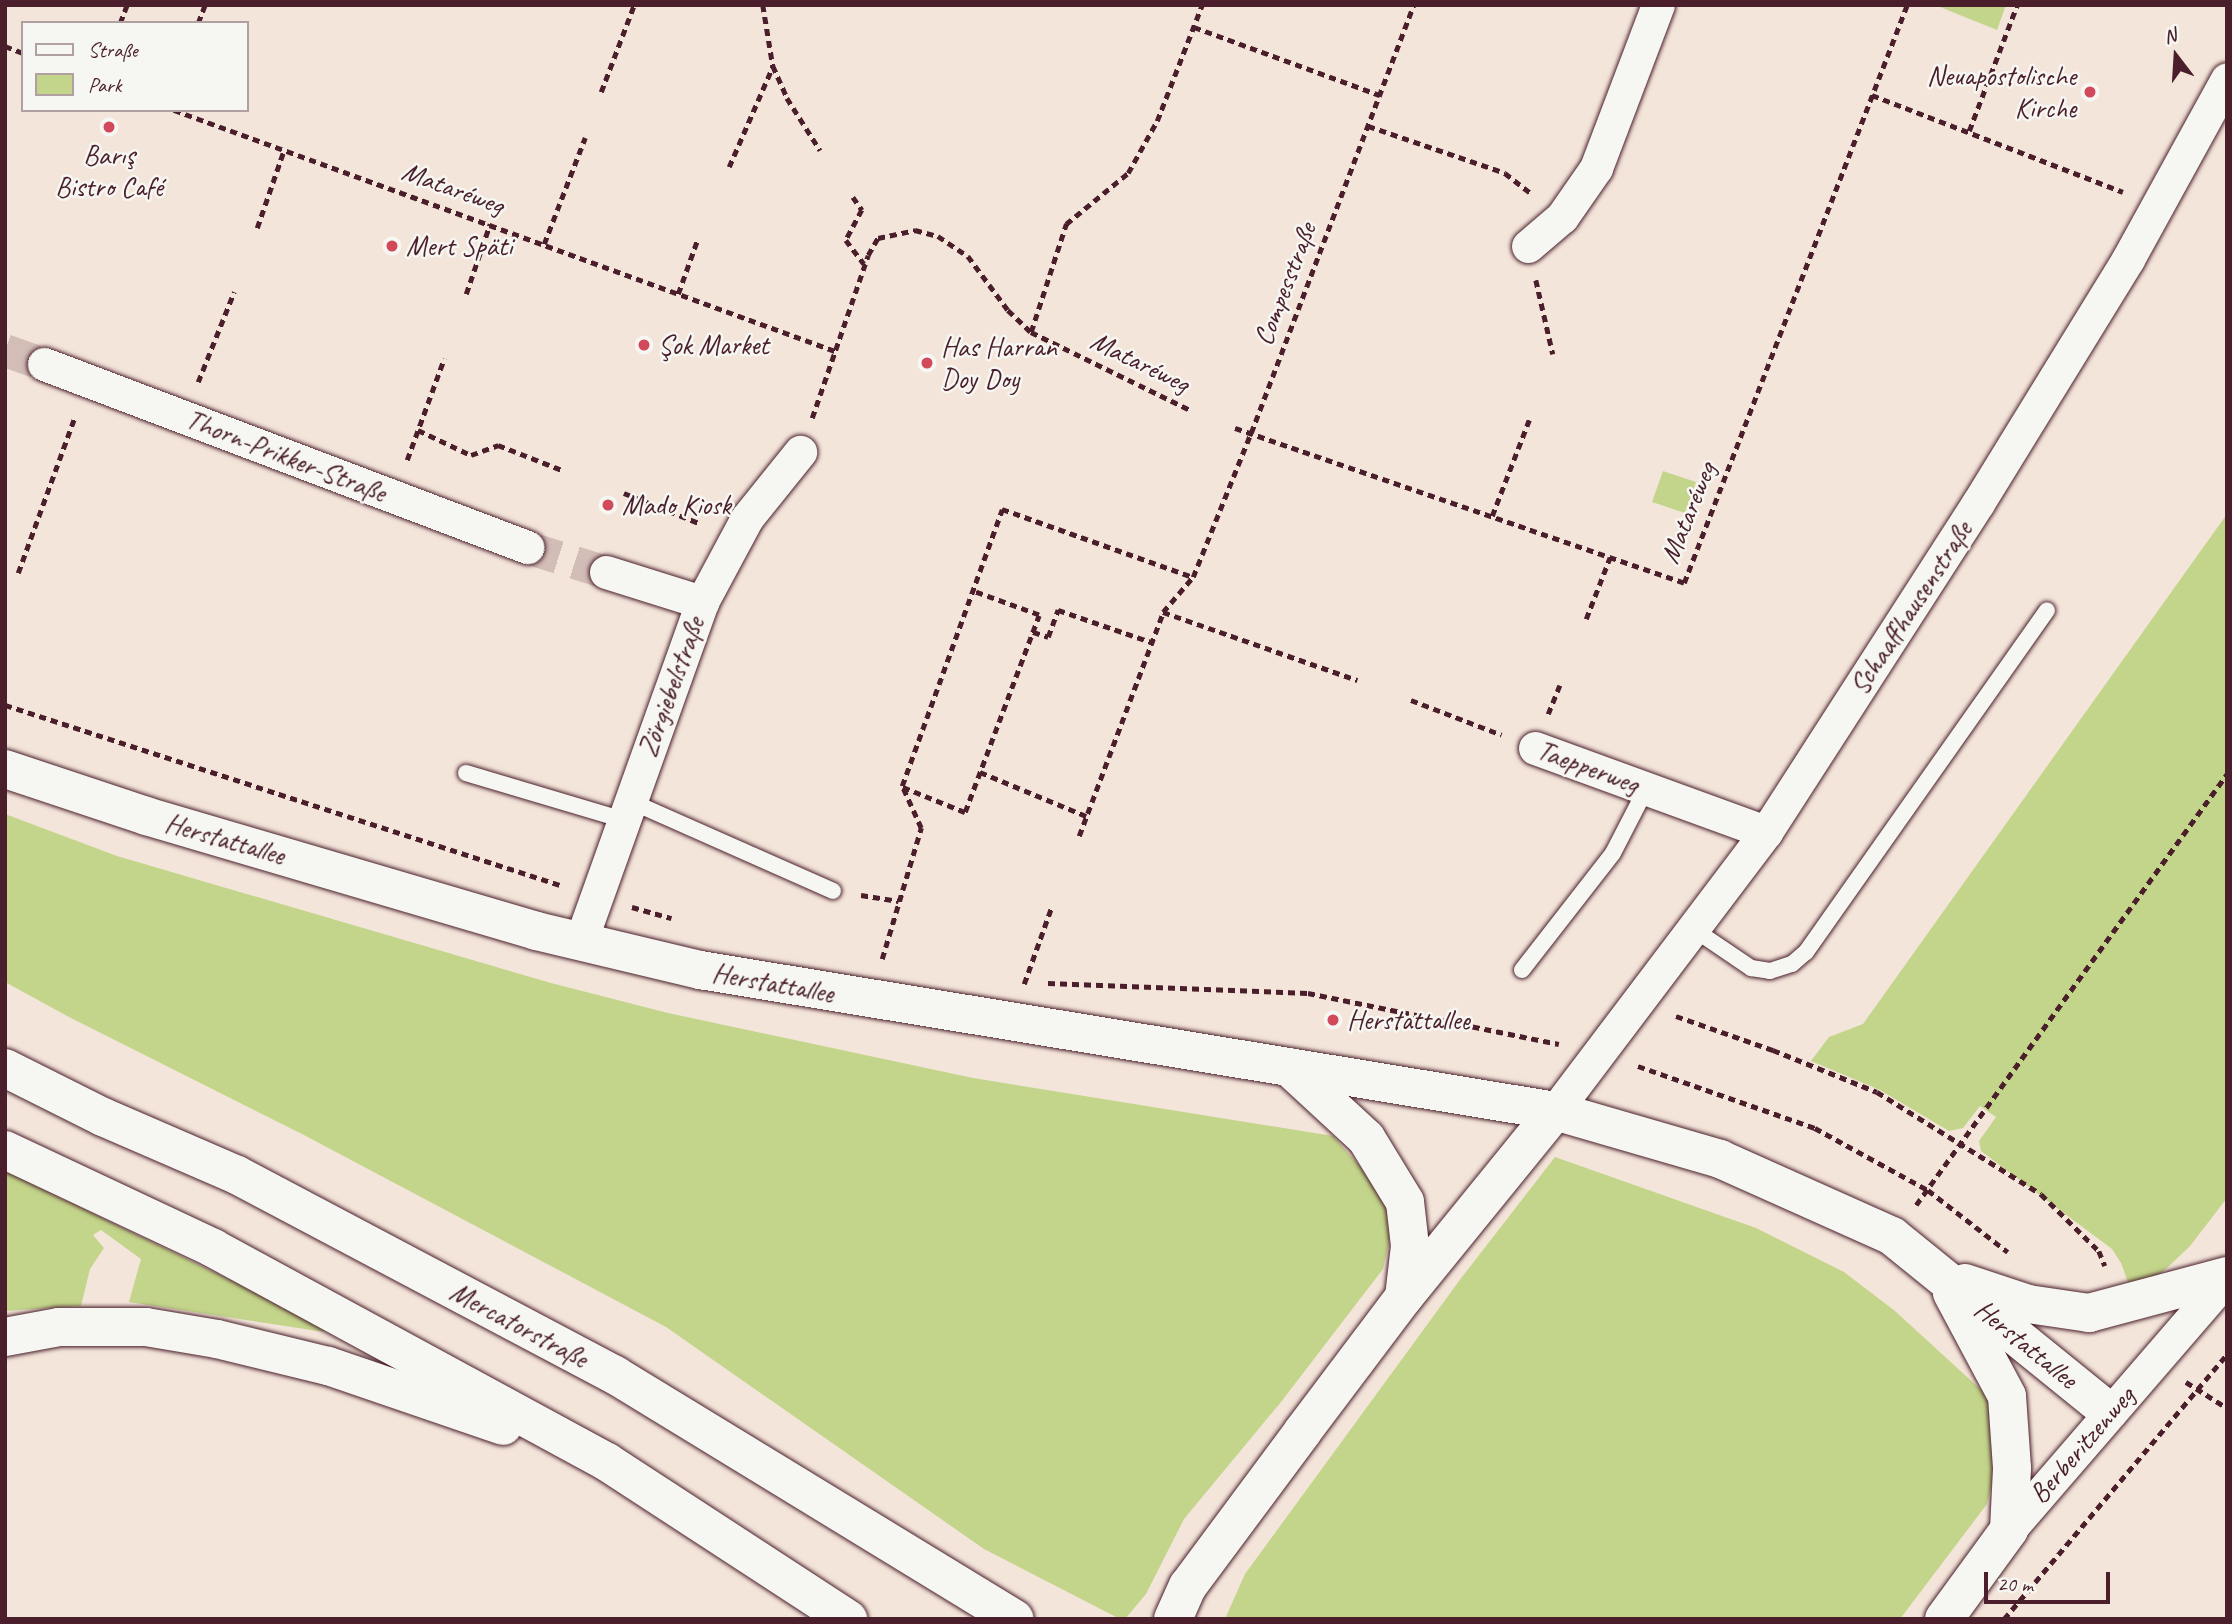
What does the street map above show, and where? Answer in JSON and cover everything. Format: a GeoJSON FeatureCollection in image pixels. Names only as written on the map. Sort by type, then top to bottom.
{"type":"FeatureCollection","features":[{"type":"Feature","properties":{"kind":"main road","name":"Herstattallee"},"geometry":{"type":"LineString","coordinates":[[5,769],[146,816],[580,943],[700,970],[1012,1024],[1555,1111],[1720,1159],[1892,1236],[2109,1412]]}},
{"type":"Feature","properties":{"kind":"main road"},"geometry":{"type":"LineString","coordinates":[[1289,1067],[1366,1138],[1405,1202],[1410,1246],[1404,1297]]}},
{"type":"Feature","properties":{"kind":"main road","name":"Mercatorstraße"},"geometry":{"type":"LineString","coordinates":[[11,1069],[103,1117],[237,1175],[615,1376],[1013,1619]]}},
{"type":"Feature","properties":{"kind":"main road"},"geometry":{"type":"LineString","coordinates":[[1173,1619],[1188,1586],[1303,1431],[1404,1297],[1555,1111]]}},
{"type":"Feature","properties":{"kind":"main road"},"geometry":{"type":"LineString","coordinates":[[5,1150],[213,1248],[607,1462],[848,1619]]}},
{"type":"Feature","properties":{"kind":"main road","name":"Herstattallee"},"geometry":{"type":"LineString","coordinates":[[1943,1275],[2028,1304],[2090,1313],[2122,1307],[2227,1276]]}},
{"type":"Feature","properties":{"kind":"main road","name":"Herstattallee"},"geometry":{"type":"LineString","coordinates":[[1943,1275],[2007,1396],[2012,1468],[2009,1530]]}},
{"type":"Feature","properties":{"kind":"main road"},"geometry":{"type":"LineString","coordinates":[[5,1337],[60,1327],[146,1327],[217,1339],[328,1366],[607,1462]]}},
{"type":"Feature","properties":{"kind":"main road","name":"Berberitzenweg"},"geometry":{"type":"LineString","coordinates":[[1944,1619],[2009,1530]]}},
{"type":"Feature","properties":{"kind":"street"},"geometry":{"type":"LineString","coordinates":[[1528,246],[1562,217],[1596,168],[1658,5]]}},
{"type":"Feature","properties":{"kind":"street","name":"Schaaffhausenstraße"},"geometry":{"type":"LineString","coordinates":[[1555,1111],[1695,930],[1766,832],[1978,503],[2158,205],[2227,79]]}},
{"type":"Feature","properties":{"kind":"street","name":"Thorn-Prikker-Straße"},"geometry":{"type":"LineString","coordinates":[[44,364],[527,547]]}},
{"type":"Feature","properties":{"kind":"street","name":"Zörgiebelstraße"},"geometry":{"type":"LineString","coordinates":[[580,943],[702,602],[747,518],[800,452]]}},
{"type":"Feature","properties":{"kind":"street"},"geometry":{"type":"LineString","coordinates":[[606,572],[702,602]]}},
{"type":"Feature","properties":{"kind":"street","name":"Taepperweg"},"geometry":{"type":"LineString","coordinates":[[1535,748],[1766,832]]}},
{"type":"Feature","properties":{"kind":"street","name":"Berberitzenweg"},"geometry":{"type":"LineString","coordinates":[[2009,1530],[2227,1276]]}},
{"type":"Feature","properties":{"kind":"lane"},"geometry":{"type":"LineString","coordinates":[[1695,930],[1751,968],[1770,971],[1792,964],[1806,952],[2047,610]]}},
{"type":"Feature","properties":{"kind":"lane"},"geometry":{"type":"LineString","coordinates":[[466,773],[627,810],[833,891]]}},
{"type":"Feature","properties":{"kind":"lane"},"geometry":{"type":"LineString","coordinates":[[1522,970],[1613,853],[1646,789]]}},
{"type":"Feature","properties":{"kind":"path"},"geometry":{"type":"LineString","coordinates":[[601,92],[634,5]]}},
{"type":"Feature","properties":{"kind":"path"},"geometry":{"type":"LineString","coordinates":[[763,5],[772,66],[787,98],[820,150]]}},
{"type":"Feature","properties":{"kind":"path"},"geometry":{"type":"LineString","coordinates":[[1031,332],[1066,224],[1128,173],[1157,121],[1202,5]]}},
{"type":"Feature","properties":{"kind":"path","name":"Compesstraße"},"geometry":{"type":"LineString","coordinates":[[1079,835],[1163,612],[1193,577],[1251,433],[1414,5]]}},
{"type":"Feature","properties":{"kind":"path"},"geometry":{"type":"LineString","coordinates":[[1907,5],[1872,95],[2158,205]]}},
{"type":"Feature","properties":{"kind":"path"},"geometry":{"type":"LineString","coordinates":[[1969,131],[2017,5]]}},
{"type":"Feature","properties":{"kind":"path"},"geometry":{"type":"LineString","coordinates":[[1194,27],[1380,95]]}},
{"type":"Feature","properties":{"kind":"path"},"geometry":{"type":"LineString","coordinates":[[729,167],[772,66]]}},
{"type":"Feature","properties":{"kind":"path","name":"Mataréweg"},"geometry":{"type":"LineString","coordinates":[[1235,428],[1684,583],[1872,95]]}},
{"type":"Feature","properties":{"kind":"path","name":"Mataréweg"},"geometry":{"type":"LineString","coordinates":[[180,112],[835,351]]}},
{"type":"Feature","properties":{"kind":"path"},"geometry":{"type":"LineString","coordinates":[[1368,126],[1505,173],[1562,217]]}},
{"type":"Feature","properties":{"kind":"path"},"geometry":{"type":"LineString","coordinates":[[544,244],[585,138]]}},
{"type":"Feature","properties":{"kind":"path"},"geometry":{"type":"LineString","coordinates":[[257,228],[284,150]]}},
{"type":"Feature","properties":{"kind":"path"},"geometry":{"type":"LineString","coordinates":[[800,452],[864,265],[846,240],[862,210],[853,197]]}},
{"type":"Feature","properties":{"kind":"path"},"geometry":{"type":"LineString","coordinates":[[466,294],[490,224]]}},
{"type":"Feature","properties":{"kind":"path","name":"Mataréweg"},"geometry":{"type":"LineString","coordinates":[[864,265],[878,238],[915,230],[939,236],[968,256],[1008,310],[1031,332],[1192,411]]}},
{"type":"Feature","properties":{"kind":"path"},"geometry":{"type":"LineString","coordinates":[[678,294],[697,241]]}},
{"type":"Feature","properties":{"kind":"path"},"geometry":{"type":"LineString","coordinates":[[1528,246],[1553,354]]}},
{"type":"Feature","properties":{"kind":"path"},"geometry":{"type":"LineString","coordinates":[[210,352],[234,292]]}},
{"type":"Feature","properties":{"kind":"path"},"geometry":{"type":"LineString","coordinates":[[421,423],[444,359]]}},
{"type":"Feature","properties":{"kind":"path"},"geometry":{"type":"LineString","coordinates":[[18,573],[88,381]]}},
{"type":"Feature","properties":{"kind":"path"},"geometry":{"type":"LineString","coordinates":[[1492,516],[1529,420]]}},
{"type":"Feature","properties":{"kind":"path"},"geometry":{"type":"LineString","coordinates":[[418,430],[471,455],[498,445],[562,470]]}},
{"type":"Feature","properties":{"kind":"path"},"geometry":{"type":"LineString","coordinates":[[624,493],[736,538]]}},
{"type":"Feature","properties":{"kind":"path"},"geometry":{"type":"LineString","coordinates":[[881,963],[921,828],[902,786],[1002,509],[1193,577]]}},
{"type":"Feature","properties":{"kind":"path"},"geometry":{"type":"LineString","coordinates":[[1586,619],[1610,557]]}},
{"type":"Feature","properties":{"kind":"path"},"geometry":{"type":"LineString","coordinates":[[902,786],[965,812],[1033,632],[1039,615],[972,591]]}},
{"type":"Feature","properties":{"kind":"path"},"geometry":{"type":"LineString","coordinates":[[1033,632],[1048,637],[1058,610],[1151,642]]}},
{"type":"Feature","properties":{"kind":"path"},"geometry":{"type":"LineString","coordinates":[[1163,612],[1357,680]]}},
{"type":"Feature","properties":{"kind":"path","name":"Taepperweg"},"geometry":{"type":"LineString","coordinates":[[1411,700],[1535,748]]}},
{"type":"Feature","properties":{"kind":"path"},"geometry":{"type":"LineString","coordinates":[[5,705],[596,897],[685,922]]}},
{"type":"Feature","properties":{"kind":"path"},"geometry":{"type":"LineString","coordinates":[[980,772],[1086,816]]}},
{"type":"Feature","properties":{"kind":"path"},"geometry":{"type":"LineString","coordinates":[[1892,1236],[2227,774]]}},
{"type":"Feature","properties":{"kind":"path"},"geometry":{"type":"LineString","coordinates":[[833,891],[899,901]]}},
{"type":"Feature","properties":{"kind":"path"},"geometry":{"type":"LineString","coordinates":[[1012,1024],[1024,982],[1052,906]]}},
{"type":"Feature","properties":{"kind":"path"},"geometry":{"type":"LineString","coordinates":[[1011,981],[1308,993],[1600,1052],[1815,1128],[1928,1189],[2015,1258]]}},
{"type":"Feature","properties":{"kind":"path"},"geometry":{"type":"LineString","coordinates":[[1673,1015],[1773,1050],[1877,1092],[2041,1194],[2099,1251],[2122,1307]]}},
{"type":"Feature","properties":{"kind":"path"},"geometry":{"type":"LineString","coordinates":[[2004,1619],[2201,1389],[2227,1354]]}},
{"type":"Feature","properties":{"kind":"path"},"geometry":{"type":"LineString","coordinates":[[2149,1366],[2201,1389],[2227,1408]]}},
{"type":"Feature","properties":{"kind":"green space"},"geometry":{"type":"Polygon","coordinates":[[[1935,5],[2006,5],[1997,30],[1935,5]]]}},
{"type":"Feature","properties":{"kind":"green space"},"geometry":{"type":"Polygon","coordinates":[[[1663,471],[1696,482],[1685,513],[1652,502],[1663,471]]]}},
{"type":"Feature","properties":{"kind":"green space"},"geometry":{"type":"Polygon","coordinates":[[[2227,514],[2227,1198],[2190,1246],[2150,1282],[2131,1290],[2121,1263],[2112,1249],[1981,1151],[1979,1141],[1996,1117],[1980,1106],[1963,1128],[1949,1131],[1880,1090],[1811,1061],[1829,1037],[1863,1024],[2227,514]]]}},
{"type":"Feature","properties":{"kind":"green space"},"geometry":{"type":"Polygon","coordinates":[[[5,814],[117,856],[551,983],[668,1013],[973,1078],[1333,1136],[1385,1195],[1390,1238],[1383,1269],[1281,1402],[1184,1519],[1146,1594],[1125,1619],[1120,1619],[984,1549],[666,1327],[302,1134],[5,982],[5,814]]]}},
{"type":"Feature","properties":{"kind":"green space"},"geometry":{"type":"Polygon","coordinates":[[[1555,1157],[1756,1228],[1844,1272],[1895,1311],[1990,1398],[1995,1469],[1987,1504],[1900,1619],[1225,1619],[1245,1574],[1459,1281],[1555,1157]]]}},
{"type":"Feature","properties":{"kind":"green space"},"geometry":{"type":"Polygon","coordinates":[[[5,1171],[319,1323],[324,1332],[129,1302],[141,1259],[101,1230],[93,1235],[104,1248],[90,1269],[81,1306],[5,1311],[5,1171]]]}},
{"type":"Feature","properties":{"kind":"tunnel"},"geometry":{"type":"LineString","coordinates":[[5,350],[44,364]]}},
{"type":"Feature","properties":{"kind":"tunnel"},"geometry":{"type":"LineString","coordinates":[[527,547],[606,572]]}},
{"type":"Feature","properties":{"kind":"place","name":"Neuapostolische Kirche"},"geometry":{"type":"Point","coordinates":[2090,92]}},
{"type":"Feature","properties":{"kind":"place","name":"Barış Bistro Café"},"geometry":{"type":"Point","coordinates":[109,127]}},
{"type":"Feature","properties":{"kind":"place","name":"Mert Späti"},"geometry":{"type":"Point","coordinates":[392,246]}},
{"type":"Feature","properties":{"kind":"place","name":"Şok Market"},"geometry":{"type":"Point","coordinates":[644,345]}},
{"type":"Feature","properties":{"kind":"place","name":"Has Harran Doy Doy"},"geometry":{"type":"Point","coordinates":[927,363]}},
{"type":"Feature","properties":{"kind":"place","name":"Mado Kiosk"},"geometry":{"type":"Point","coordinates":[608,505]}},
{"type":"Feature","properties":{"kind":"place","name":"Herstattallee"},"geometry":{"type":"Point","coordinates":[1333,1020]}}]}
